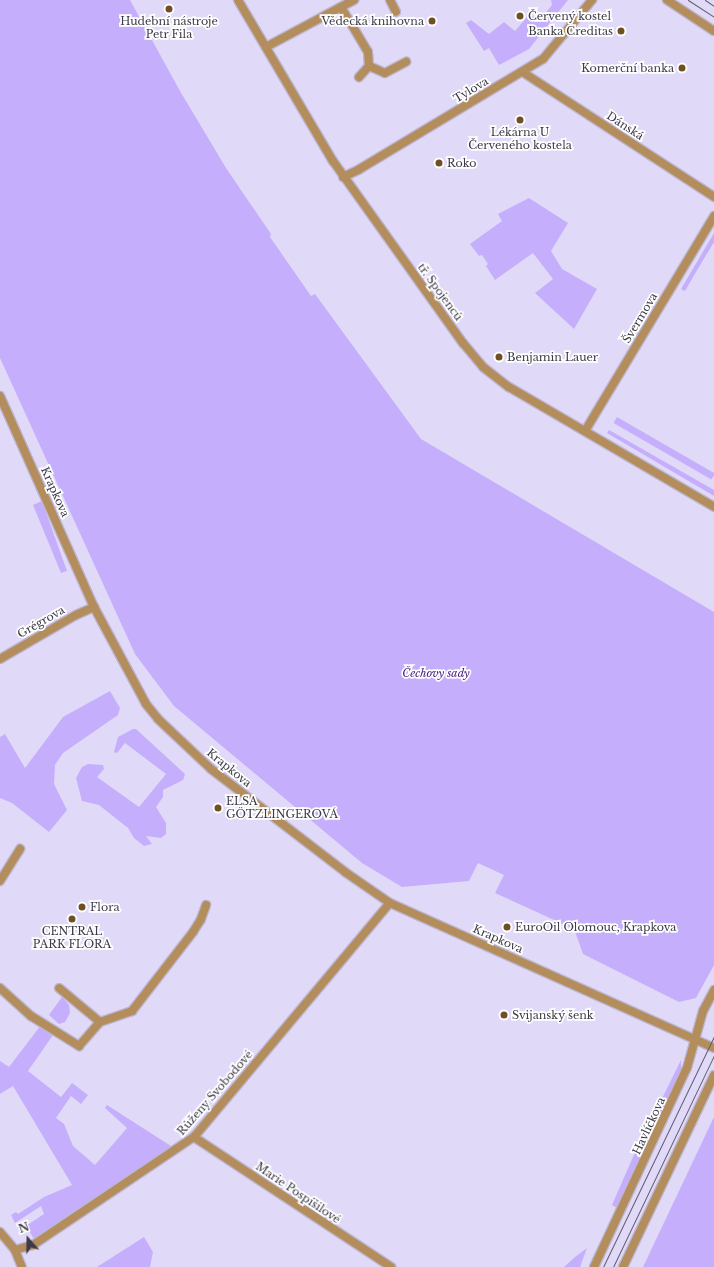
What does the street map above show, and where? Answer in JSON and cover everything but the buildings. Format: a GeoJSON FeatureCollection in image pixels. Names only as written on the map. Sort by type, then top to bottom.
{"type":"FeatureCollection","features":[{"type":"Feature","properties":{"kind":"street","name":"tř. Spojenců"},"geometry":{"type":"LineString","coordinates":[[238,0],[343,176],[463,343],[483,367],[509,387],[714,507]]}},
{"type":"Feature","properties":{"kind":"street"},"geometry":{"type":"LineString","coordinates":[[266,47],[354,0]]}},
{"type":"Feature","properties":{"kind":"street"},"geometry":{"type":"LineString","coordinates":[[390,0],[396,12]]}},
{"type":"Feature","properties":{"kind":"street","name":"Tylova"},"geometry":{"type":"LineString","coordinates":[[343,176],[524,73],[550,52],[592,0]]}},
{"type":"Feature","properties":{"kind":"street"},"geometry":{"type":"LineString","coordinates":[[667,0],[714,31]]}},
{"type":"Feature","properties":{"kind":"street"},"geometry":{"type":"LineString","coordinates":[[341,7],[368,52],[369,66],[359,77]]}},
{"type":"Feature","properties":{"kind":"street"},"geometry":{"type":"LineString","coordinates":[[369,66],[385,74],[406,62]]}},
{"type":"Feature","properties":{"kind":"street","name":"Dánská"},"geometry":{"type":"LineString","coordinates":[[524,73],[711,195]]}},
{"type":"Feature","properties":{"kind":"street","name":"Švermova"},"geometry":{"type":"LineString","coordinates":[[585,431],[714,216]]}},
{"type":"Feature","properties":{"kind":"street","name":"Krapkova"},"geometry":{"type":"LineString","coordinates":[[0,396],[94,607],[146,704],[158,719],[211,769],[345,872],[390,903],[714,1048]]}},
{"type":"Feature","properties":{"kind":"street","name":"Grégrova"},"geometry":{"type":"LineString","coordinates":[[0,659],[76,615],[94,607]]}},
{"type":"Feature","properties":{"kind":"street"},"geometry":{"type":"LineString","coordinates":[[0,881],[20,849]]}},
{"type":"Feature","properties":{"kind":"street","name":"Růženy Svobodové"},"geometry":{"type":"LineString","coordinates":[[15,1250],[33,1245],[194,1137],[390,903]]}},
{"type":"Feature","properties":{"kind":"street"},"geometry":{"type":"LineString","coordinates":[[0,988],[31,1016],[79,1046],[100,1022],[132,1011],[193,932],[202,919],[206,905]]}},
{"type":"Feature","properties":{"kind":"street"},"geometry":{"type":"LineString","coordinates":[[59,988],[100,1022]]}},
{"type":"Feature","properties":{"kind":"street","name":"Havlíčkova"},"geometry":{"type":"LineString","coordinates":[[594,1267],[687,1068],[694,1038],[703,1011],[714,990]]}},
{"type":"Feature","properties":{"kind":"street"},"geometry":{"type":"LineString","coordinates":[[623,1267],[714,1075]]}},
{"type":"Feature","properties":{"kind":"street","name":"Marie Pospíšilové"},"geometry":{"type":"LineString","coordinates":[[194,1137],[390,1267]]}},
{"type":"Feature","properties":{"kind":"street"},"geometry":{"type":"LineString","coordinates":[[0,1232],[15,1250],[22,1267]]}},
{"type":"Feature","properties":{"kind":"green space","name":"Čechovy sady"},"geometry":{"type":"Polygon","coordinates":[[[0,0],[130,0],[180,91],[226,168],[271,234],[270,237],[311,296],[315,294],[421,439],[714,612],[714,965],[696,998],[679,1002],[583,954],[574,929],[495,893],[504,875],[478,863],[469,881],[402,887],[362,863],[174,706],[135,654],[0,358],[0,0]]]}},
{"type":"Feature","properties":{"kind":"green space"},"geometry":{"type":"Polygon","coordinates":[[[551,0],[568,0],[529,49],[499,65],[489,48],[484,51],[466,23],[471,20],[489,34],[504,22],[515,31],[527,17],[544,15],[552,5],[551,0]]]}},
{"type":"Feature","properties":{"kind":"green space"},"geometry":{"type":"Polygon","coordinates":[[[529,198],[568,223],[551,251],[562,269],[597,289],[574,329],[535,293],[553,279],[533,253],[495,280],[486,266],[488,264],[482,255],[479,256],[470,244],[502,221],[498,214],[529,198]]]}},
{"type":"Feature","properties":{"kind":"green space"},"geometry":{"type":"Polygon","coordinates":[[[714,233],[714,242],[685,291],[681,289],[714,233]]]}},
{"type":"Feature","properties":{"kind":"green space"},"geometry":{"type":"Polygon","coordinates":[[[617,417],[714,473],[711,480],[614,423],[617,417]]]}},
{"type":"Feature","properties":{"kind":"green space"},"geometry":{"type":"Polygon","coordinates":[[[609,430],[714,490],[714,496],[607,433],[609,430]]]}},
{"type":"Feature","properties":{"kind":"green space"},"geometry":{"type":"Polygon","coordinates":[[[42,501],[67,571],[61,573],[33,505],[42,501]]]}},
{"type":"Feature","properties":{"kind":"green space"},"geometry":{"type":"Polygon","coordinates":[[[110,691],[120,708],[118,715],[63,753],[55,765],[54,784],[67,810],[49,832],[12,803],[0,798],[0,737],[5,734],[25,768],[63,717],[110,691]]]}},
{"type":"Feature","properties":{"kind":"green space"},"geometry":{"type":"Polygon","coordinates":[[[133,729],[136,729],[185,774],[183,780],[163,790],[163,797],[156,807],[166,823],[166,834],[161,838],[146,836],[152,844],[144,846],[134,838],[128,828],[99,805],[82,801],[76,778],[82,767],[88,764],[103,765],[104,769],[97,777],[139,807],[166,774],[125,743],[117,753],[114,752],[118,737],[133,729]]]}},
{"type":"Feature","properties":{"kind":"green space"},"geometry":{"type":"Polygon","coordinates":[[[62,997],[69,1005],[70,1013],[65,1022],[59,1024],[49,1015],[62,997]]]}},
{"type":"Feature","properties":{"kind":"green space"},"geometry":{"type":"Polygon","coordinates":[[[41,1025],[53,1035],[28,1071],[61,1097],[72,1083],[88,1095],[81,1104],[71,1096],[56,1118],[64,1124],[73,1146],[95,1165],[127,1128],[105,1108],[107,1105],[171,1146],[168,1151],[34,1239],[26,1226],[44,1214],[41,1206],[15,1223],[11,1215],[16,1212],[18,1214],[44,1197],[72,1185],[13,1086],[0,1094],[0,1061],[9,1067],[41,1025]]]}},
{"type":"Feature","properties":{"kind":"green space"},"geometry":{"type":"Polygon","coordinates":[[[681,1060],[681,1071],[650,1138],[644,1135],[681,1060]]]}},
{"type":"Feature","properties":{"kind":"green space"},"geometry":{"type":"Polygon","coordinates":[[[714,1117],[714,1267],[643,1267],[714,1117]]]}},
{"type":"Feature","properties":{"kind":"green space"},"geometry":{"type":"Polygon","coordinates":[[[640,1141],[648,1144],[617,1208],[612,1205],[640,1141]]]}},
{"type":"Feature","properties":{"kind":"green space"},"geometry":{"type":"Polygon","coordinates":[[[144,1237],[153,1252],[150,1267],[97,1267],[144,1237]]]}},
{"type":"Feature","properties":{"kind":"green space"},"geometry":{"type":"Polygon","coordinates":[[[587,1248],[580,1267],[564,1267],[575,1257],[587,1248]]]}},
{"type":"Feature","properties":{"kind":"tram line"},"geometry":{"type":"LineString","coordinates":[[688,0],[714,17]]}},
{"type":"Feature","properties":{"kind":"tram line"},"geometry":{"type":"LineString","coordinates":[[705,0],[714,6]]}},
{"type":"Feature","properties":{"kind":"tram line"},"geometry":{"type":"LineString","coordinates":[[603,1267],[714,1036]]}},
{"type":"Feature","properties":{"kind":"tram line"},"geometry":{"type":"LineString","coordinates":[[613,1267],[714,1055]]}},
{"type":"Feature","properties":{"kind":"place","name":"Hudební nástroje Petr Fila"},"geometry":{"type":"Point","coordinates":[169,9]}},
{"type":"Feature","properties":{"kind":"place","name":"Červený kostel"},"geometry":{"type":"Point","coordinates":[520,16]}},
{"type":"Feature","properties":{"kind":"place","name":"Vědecká knihovna"},"geometry":{"type":"Point","coordinates":[432,21]}},
{"type":"Feature","properties":{"kind":"place","name":"Banka Creditas"},"geometry":{"type":"Point","coordinates":[621,31]}},
{"type":"Feature","properties":{"kind":"place","name":"Komerční banka"},"geometry":{"type":"Point","coordinates":[682,68]}},
{"type":"Feature","properties":{"kind":"place","name":"Lékárna U Červeného kostela"},"geometry":{"type":"Point","coordinates":[520,120]}},
{"type":"Feature","properties":{"kind":"place","name":"Roko"},"geometry":{"type":"Point","coordinates":[439,163]}},
{"type":"Feature","properties":{"kind":"place","name":"Benjamin Lauer"},"geometry":{"type":"Point","coordinates":[499,357]}},
{"type":"Feature","properties":{"kind":"place","name":"ELSA GÖTZLINGEROVÁ"},"geometry":{"type":"Point","coordinates":[218,808]}},
{"type":"Feature","properties":{"kind":"place","name":"Flora"},"geometry":{"type":"Point","coordinates":[82,907]}},
{"type":"Feature","properties":{"kind":"place","name":"CENTRAL PARK FLORA"},"geometry":{"type":"Point","coordinates":[72,919]}},
{"type":"Feature","properties":{"kind":"place","name":"EuroOil Olomouc, Krapkova"},"geometry":{"type":"Point","coordinates":[507,927]}},
{"type":"Feature","properties":{"kind":"place","name":"Svijanský šenk"},"geometry":{"type":"Point","coordinates":[504,1015]}}]}
